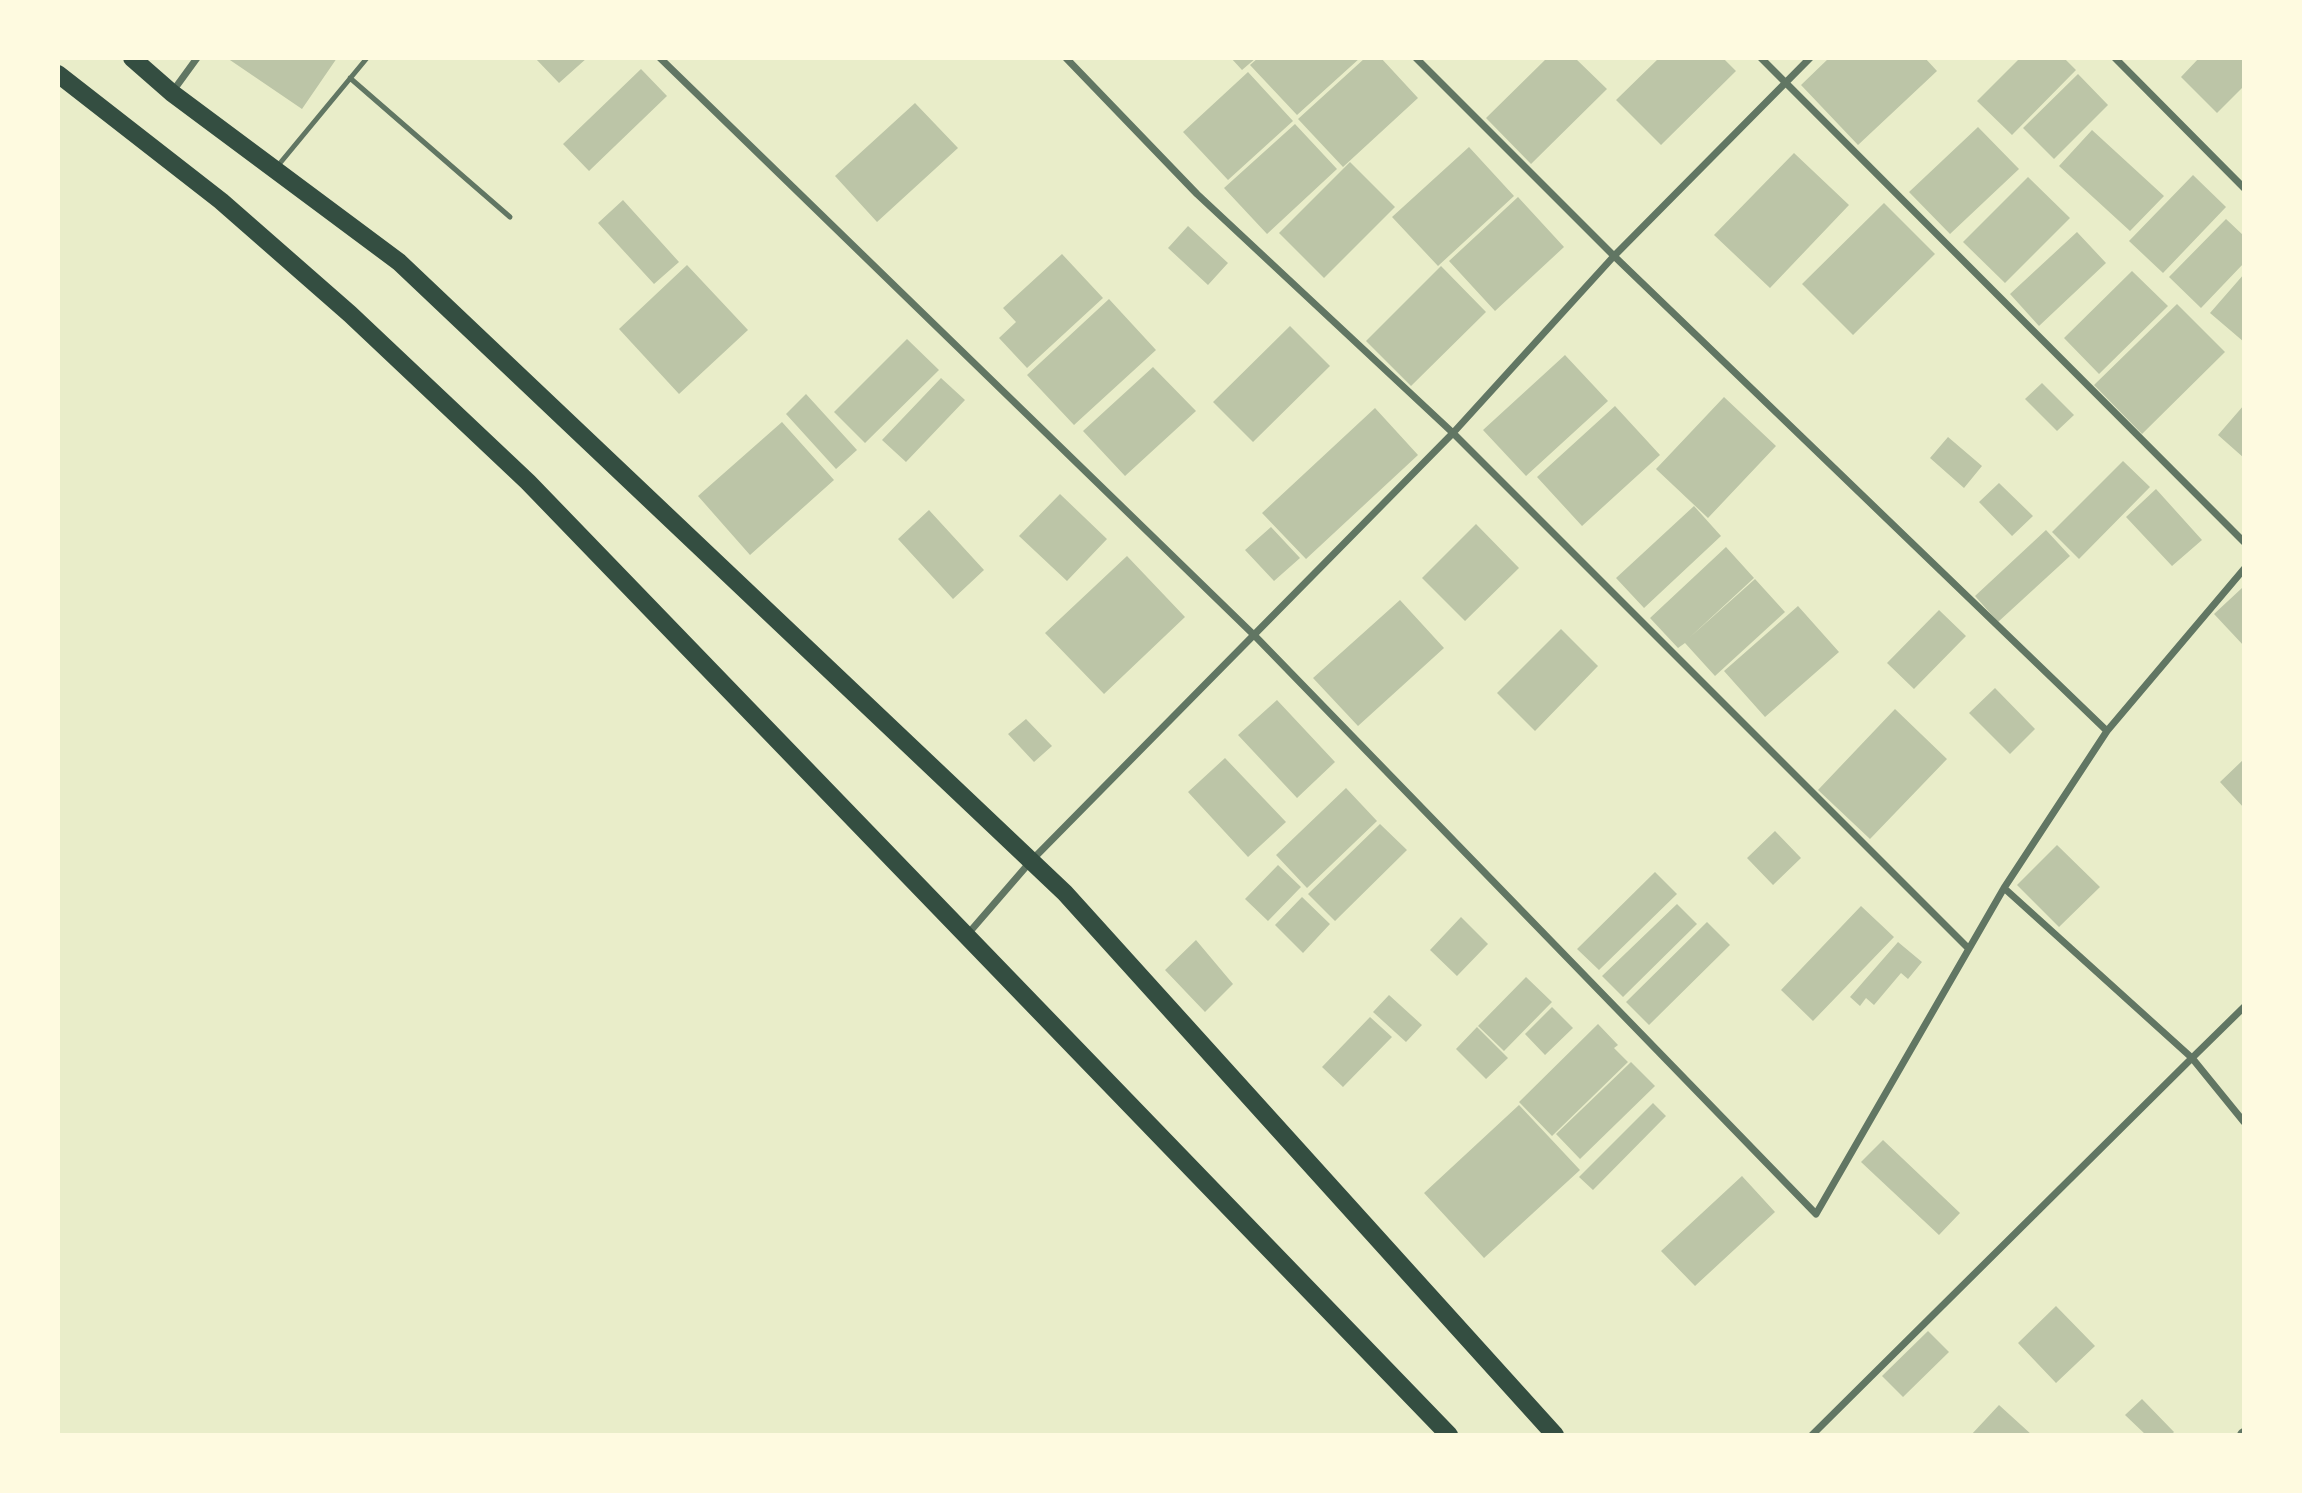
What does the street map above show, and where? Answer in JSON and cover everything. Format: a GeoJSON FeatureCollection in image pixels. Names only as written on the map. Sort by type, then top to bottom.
{"type":"FeatureCollection","features":[{"type":"Feature","properties":{"kind":"main road"},"geometry":{"type":"LineString","coordinates":[[132,58],[172,93],[274,171],[399,262],[1031,861],[1074,904],[1555,1435]]}},
{"type":"Feature","properties":{"kind":"main road"},"geometry":{"type":"LineString","coordinates":[[58,74],[231,210],[350,314],[528,482],[1449,1435]]}},
{"type":"Feature","properties":{"kind":"street"},"geometry":{"type":"LineString","coordinates":[[172,93],[197,58]]}},
{"type":"Feature","properties":{"kind":"street"},"geometry":{"type":"LineString","coordinates":[[660,58],[1255,636],[1816,1214],[2004,888],[2107,731],[2244,569]]}},
{"type":"Feature","properties":{"kind":"street"},"geometry":{"type":"LineString","coordinates":[[1066,58],[1197,194],[1453,433],[1968,948]]}},
{"type":"Feature","properties":{"kind":"street"},"geometry":{"type":"LineString","coordinates":[[1416,58],[1614,256],[2107,731]]}},
{"type":"Feature","properties":{"kind":"street"},"geometry":{"type":"LineString","coordinates":[[1761,58],[2244,542]]}},
{"type":"Feature","properties":{"kind":"street"},"geometry":{"type":"LineString","coordinates":[[966,936],[1031,861],[1453,433],[1614,256],[1810,58]]}},
{"type":"Feature","properties":{"kind":"street"},"geometry":{"type":"LineString","coordinates":[[2115,58],[2244,188]]}},
{"type":"Feature","properties":{"kind":"street"},"geometry":{"type":"LineString","coordinates":[[2004,888],[2192,1058],[2244,1122]]}},
{"type":"Feature","properties":{"kind":"street"},"geometry":{"type":"LineString","coordinates":[[1812,1435],[2244,1007]]}},
{"type":"Feature","properties":{"kind":"lane"},"geometry":{"type":"LineString","coordinates":[[274,171],[367,58]]}},
{"type":"Feature","properties":{"kind":"lane"},"geometry":{"type":"LineString","coordinates":[[350,78],[510,217]]}},
{"type":"Feature","properties":{"kind":"building"},"geometry":{"type":"Polygon","coordinates":[[[227,58],[337,58],[302,109],[227,58]]]}},
{"type":"Feature","properties":{"kind":"building"},"geometry":{"type":"Polygon","coordinates":[[[535,58],[587,58],[559,83],[535,58]]]}},
{"type":"Feature","properties":{"kind":"building"},"geometry":{"type":"Polygon","coordinates":[[[1231,58],[1256,58],[1242,70],[1231,58]]]}},
{"type":"Feature","properties":{"kind":"building"},"geometry":{"type":"Polygon","coordinates":[[[1258,58],[1360,58],[1297,115],[1250,65],[1258,58]]]}},
{"type":"Feature","properties":{"kind":"building"},"geometry":{"type":"Polygon","coordinates":[[[1365,58],[1381,58],[1418,98],[1343,167],[1298,119],[1365,58]]]}},
{"type":"Feature","properties":{"kind":"building"},"geometry":{"type":"Polygon","coordinates":[[[1547,58],[1575,58],[1607,89],[1531,164],[1486,118],[1547,58]]]}},
{"type":"Feature","properties":{"kind":"building"},"geometry":{"type":"Polygon","coordinates":[[[1659,58],[1723,58],[1736,71],[1661,145],[1616,100],[1659,58]]]}},
{"type":"Feature","properties":{"kind":"building"},"geometry":{"type":"Polygon","coordinates":[[[1829,58],[1925,58],[1937,71],[1858,145],[1801,85],[1829,58]]]}},
{"type":"Feature","properties":{"kind":"building"},"geometry":{"type":"Polygon","coordinates":[[[2020,58],[2064,58],[2076,70],[2012,135],[1977,101],[2020,58]]]}},
{"type":"Feature","properties":{"kind":"building"},"geometry":{"type":"Polygon","coordinates":[[[2199,58],[2244,58],[2244,86],[2217,113],[2181,77],[2199,58]]]}},
{"type":"Feature","properties":{"kind":"building"},"geometry":{"type":"Polygon","coordinates":[[[641,69],[667,96],[589,171],[563,144],[641,69]]]}},
{"type":"Feature","properties":{"kind":"building"},"geometry":{"type":"Polygon","coordinates":[[[1248,72],[1293,121],[1228,180],[1183,132],[1248,72]]]}},
{"type":"Feature","properties":{"kind":"building"},"geometry":{"type":"Polygon","coordinates":[[[2078,74],[2108,105],[2054,159],[2023,128],[2078,74]]]}},
{"type":"Feature","properties":{"kind":"building"},"geometry":{"type":"Polygon","coordinates":[[[915,103],[958,148],[877,222],[835,176],[915,103]]]}},
{"type":"Feature","properties":{"kind":"building"},"geometry":{"type":"Polygon","coordinates":[[[1295,124],[1337,169],[1267,234],[1224,188],[1295,124]]]}},
{"type":"Feature","properties":{"kind":"building"},"geometry":{"type":"Polygon","coordinates":[[[1978,127],[2019,169],[1950,234],[1909,192],[1978,127]]]}},
{"type":"Feature","properties":{"kind":"building"},"geometry":{"type":"Polygon","coordinates":[[[2092,130],[2164,196],[2130,231],[2059,166],[2092,130]]]}},
{"type":"Feature","properties":{"kind":"building"},"geometry":{"type":"Polygon","coordinates":[[[1469,147],[1514,196],[1438,266],[1392,217],[1469,147]]]}},
{"type":"Feature","properties":{"kind":"building"},"geometry":{"type":"Polygon","coordinates":[[[1794,153],[1849,205],[1770,288],[1714,235],[1794,153]]]}},
{"type":"Feature","properties":{"kind":"building"},"geometry":{"type":"Polygon","coordinates":[[[1350,162],[1395,207],[1324,278],[1279,233],[1350,162]]]}},
{"type":"Feature","properties":{"kind":"building"},"geometry":{"type":"Polygon","coordinates":[[[2193,175],[2226,207],[2163,273],[2129,241],[2193,175]]]}},
{"type":"Feature","properties":{"kind":"building"},"geometry":{"type":"Polygon","coordinates":[[[2028,177],[2070,218],[2005,283],[1963,242],[2028,177]]]}},
{"type":"Feature","properties":{"kind":"building"},"geometry":{"type":"Polygon","coordinates":[[[1518,197],[1564,247],[1495,311],[1449,261],[1518,197]]]}},
{"type":"Feature","properties":{"kind":"building"},"geometry":{"type":"Polygon","coordinates":[[[623,200],[679,262],[654,284],[598,223],[623,200]]]}},
{"type":"Feature","properties":{"kind":"building"},"geometry":{"type":"Polygon","coordinates":[[[1884,203],[1935,254],[1853,335],[1802,284],[1884,203]]]}},
{"type":"Feature","properties":{"kind":"building"},"geometry":{"type":"Polygon","coordinates":[[[2226,219],[2244,236],[2244,263],[2201,308],[2169,277],[2226,219]]]}},
{"type":"Feature","properties":{"kind":"building"},"geometry":{"type":"Polygon","coordinates":[[[1188,226],[1228,263],[1208,285],[1168,248],[1188,226]]]}},
{"type":"Feature","properties":{"kind":"building"},"geometry":{"type":"Polygon","coordinates":[[[2077,232],[2106,263],[2039,326],[2010,294],[2077,232]]]}},
{"type":"Feature","properties":{"kind":"building"},"geometry":{"type":"Polygon","coordinates":[[[1062,254],[1103,298],[1027,368],[999,338],[1016,322],[1003,308],[1062,254]]]}},
{"type":"Feature","properties":{"kind":"building"},"geometry":{"type":"Polygon","coordinates":[[[687,265],[748,330],[679,394],[619,329],[687,265]]]}},
{"type":"Feature","properties":{"kind":"building"},"geometry":{"type":"Polygon","coordinates":[[[1441,266],[1486,312],[1411,386],[1366,341],[1441,266]]]}},
{"type":"Feature","properties":{"kind":"building"},"geometry":{"type":"Polygon","coordinates":[[[2132,271],[2168,306],[2099,374],[2064,338],[2132,271]]]}},
{"type":"Feature","properties":{"kind":"building"},"geometry":{"type":"Polygon","coordinates":[[[2244,274],[2244,342],[2210,313],[2244,274]]]}},
{"type":"Feature","properties":{"kind":"building"},"geometry":{"type":"Polygon","coordinates":[[[1109,299],[1156,350],[1074,425],[1027,375],[1109,299]]]}},
{"type":"Feature","properties":{"kind":"building"},"geometry":{"type":"Polygon","coordinates":[[[2177,304],[2225,352],[2142,434],[2094,385],[2177,304]]]}},
{"type":"Feature","properties":{"kind":"building"},"geometry":{"type":"Polygon","coordinates":[[[1290,326],[1330,366],[1253,442],[1213,402],[1290,326]]]}},
{"type":"Feature","properties":{"kind":"building"},"geometry":{"type":"Polygon","coordinates":[[[907,339],[939,370],[865,443],[834,412],[907,339]]]}},
{"type":"Feature","properties":{"kind":"building"},"geometry":{"type":"Polygon","coordinates":[[[1565,355],[1608,401],[1526,476],[1483,430],[1565,355]]]}},
{"type":"Feature","properties":{"kind":"building"},"geometry":{"type":"Polygon","coordinates":[[[1153,367],[1196,411],[1125,476],[1083,431],[1153,367]]]}},
{"type":"Feature","properties":{"kind":"building"},"geometry":{"type":"Polygon","coordinates":[[[941,378],[965,400],[906,462],[882,440],[941,378]]]}},
{"type":"Feature","properties":{"kind":"building"},"geometry":{"type":"Polygon","coordinates":[[[2042,383],[2074,415],[2057,431],[2025,399],[2042,383]]]}},
{"type":"Feature","properties":{"kind":"building"},"geometry":{"type":"Polygon","coordinates":[[[806,394],[857,450],[836,469],[786,414],[806,394]]]}},
{"type":"Feature","properties":{"kind":"building"},"geometry":{"type":"Polygon","coordinates":[[[1724,397],[1776,446],[1708,518],[1656,469],[1724,397]]]}},
{"type":"Feature","properties":{"kind":"building"},"geometry":{"type":"Polygon","coordinates":[[[2244,405],[2244,458],[2218,435],[2244,405]]]}},
{"type":"Feature","properties":{"kind":"building"},"geometry":{"type":"Polygon","coordinates":[[[1615,406],[1660,455],[1582,526],[1537,477],[1615,406]]]}},
{"type":"Feature","properties":{"kind":"building"},"geometry":{"type":"Polygon","coordinates":[[[1375,408],[1418,455],[1306,559],[1262,513],[1375,408]]]}},
{"type":"Feature","properties":{"kind":"building"},"geometry":{"type":"Polygon","coordinates":[[[782,422],[834,480],[750,555],[698,496],[782,422]]]}},
{"type":"Feature","properties":{"kind":"building"},"geometry":{"type":"Polygon","coordinates":[[[1948,437],[1982,466],[1964,488],[1930,458],[1948,437]]]}},
{"type":"Feature","properties":{"kind":"building"},"geometry":{"type":"Polygon","coordinates":[[[2123,461],[2150,487],[2079,559],[2052,532],[2123,461]]]}},
{"type":"Feature","properties":{"kind":"building"},"geometry":{"type":"Polygon","coordinates":[[[1999,483],[2033,516],[2012,536],[1979,502],[1999,483]]]}},
{"type":"Feature","properties":{"kind":"building"},"geometry":{"type":"Polygon","coordinates":[[[2156,489],[2202,540],[2172,566],[2126,517],[2156,489]]]}},
{"type":"Feature","properties":{"kind":"building"},"geometry":{"type":"Polygon","coordinates":[[[1060,494],[1107,539],[1067,581],[1019,536],[1060,494]]]}},
{"type":"Feature","properties":{"kind":"building"},"geometry":{"type":"Polygon","coordinates":[[[1694,506],[1721,536],[1644,608],[1616,578],[1694,506]]]}},
{"type":"Feature","properties":{"kind":"building"},"geometry":{"type":"Polygon","coordinates":[[[929,510],[984,570],[953,599],[898,539],[929,510]]]}},
{"type":"Feature","properties":{"kind":"building"},"geometry":{"type":"Polygon","coordinates":[[[1476,524],[1519,568],[1465,621],[1422,578],[1476,524]]]}},
{"type":"Feature","properties":{"kind":"building"},"geometry":{"type":"Polygon","coordinates":[[[1271,527],[1300,558],[1274,581],[1245,550],[1271,527]]]}},
{"type":"Feature","properties":{"kind":"building"},"geometry":{"type":"Polygon","coordinates":[[[2046,530],[2070,556],[1998,622],[1975,596],[2046,530]]]}},
{"type":"Feature","properties":{"kind":"building"},"geometry":{"type":"Polygon","coordinates":[[[1726,547],[1754,578],[1689,638],[1755,579],[1785,612],[1715,676],[1685,643],[1678,648],[1650,618],[1726,547]]]}},
{"type":"Feature","properties":{"kind":"building"},"geometry":{"type":"Polygon","coordinates":[[[1127,556],[1185,617],[1104,694],[1045,633],[1127,556]]]}},
{"type":"Feature","properties":{"kind":"building"},"geometry":{"type":"Polygon","coordinates":[[[2242,588],[2244,590],[2244,646],[2214,614],[2242,588]]]}},
{"type":"Feature","properties":{"kind":"building"},"geometry":{"type":"Polygon","coordinates":[[[1400,600],[1444,648],[1358,726],[1313,678],[1400,600]]]}},
{"type":"Feature","properties":{"kind":"building"},"geometry":{"type":"Polygon","coordinates":[[[1798,606],[1839,652],[1765,717],[1724,671],[1798,606]]]}},
{"type":"Feature","properties":{"kind":"building"},"geometry":{"type":"Polygon","coordinates":[[[1939,610],[1966,636],[1914,689],[1887,663],[1939,610]]]}},
{"type":"Feature","properties":{"kind":"building"},"geometry":{"type":"Polygon","coordinates":[[[1561,629],[1598,666],[1535,731],[1497,693],[1561,629]]]}},
{"type":"Feature","properties":{"kind":"building"},"geometry":{"type":"Polygon","coordinates":[[[1995,688],[2035,729],[2010,754],[1969,713],[1995,688]]]}},
{"type":"Feature","properties":{"kind":"building"},"geometry":{"type":"Polygon","coordinates":[[[1277,700],[1335,762],[1297,798],[1238,735],[1277,700]]]}},
{"type":"Feature","properties":{"kind":"building"},"geometry":{"type":"Polygon","coordinates":[[[1895,709],[1947,759],[1870,839],[1818,790],[1895,709]]]}},
{"type":"Feature","properties":{"kind":"building"},"geometry":{"type":"Polygon","coordinates":[[[1026,719],[1052,746],[1034,762],[1008,734],[1026,719]]]}},
{"type":"Feature","properties":{"kind":"building"},"geometry":{"type":"Polygon","coordinates":[[[1225,758],[1286,822],[1248,857],[1188,792],[1225,758]]]}},
{"type":"Feature","properties":{"kind":"building"},"geometry":{"type":"Polygon","coordinates":[[[2244,759],[2244,808],[2220,782],[2244,759]]]}},
{"type":"Feature","properties":{"kind":"building"},"geometry":{"type":"Polygon","coordinates":[[[1346,788],[1377,821],[1307,888],[1276,855],[1346,788]]]}},
{"type":"Feature","properties":{"kind":"building"},"geometry":{"type":"Polygon","coordinates":[[[1380,824],[1407,850],[1335,921],[1308,894],[1380,824]]]}},
{"type":"Feature","properties":{"kind":"building"},"geometry":{"type":"Polygon","coordinates":[[[1775,831],[1801,858],[1773,885],[1747,858],[1775,831]]]}},
{"type":"Feature","properties":{"kind":"building"},"geometry":{"type":"Polygon","coordinates":[[[2057,845],[2100,887],[2059,927],[2017,885],[2057,845]]]}},
{"type":"Feature","properties":{"kind":"building"},"geometry":{"type":"Polygon","coordinates":[[[1278,865],[1301,887],[1268,921],[1245,899],[1278,865]]]}},
{"type":"Feature","properties":{"kind":"building"},"geometry":{"type":"Polygon","coordinates":[[[1655,872],[1677,894],[1599,970],[1577,949],[1655,872]]]}},
{"type":"Feature","properties":{"kind":"building"},"geometry":{"type":"Polygon","coordinates":[[[1302,897],[1330,924],[1303,953],[1275,925],[1302,897]]]}},
{"type":"Feature","properties":{"kind":"building"},"geometry":{"type":"Polygon","coordinates":[[[1677,904],[1697,924],[1623,997],[1602,976],[1677,904]]]}},
{"type":"Feature","properties":{"kind":"building"},"geometry":{"type":"Polygon","coordinates":[[[1861,906],[1894,937],[1813,1021],[1781,990],[1861,906]]]}},
{"type":"Feature","properties":{"kind":"building"},"geometry":{"type":"Polygon","coordinates":[[[1461,917],[1488,944],[1457,976],[1430,950],[1461,917]]]}},
{"type":"Feature","properties":{"kind":"building"},"geometry":{"type":"Polygon","coordinates":[[[1707,922],[1730,945],[1649,1025],[1626,1002],[1707,922]]]}},
{"type":"Feature","properties":{"kind":"building"},"geometry":{"type":"Polygon","coordinates":[[[1196,940],[1233,984],[1205,1012],[1165,970],[1196,940]]]}},
{"type":"Feature","properties":{"kind":"building"},"geometry":{"type":"Polygon","coordinates":[[[1898,942],[1922,962],[1908,979],[1901,973],[1874,1005],[1866,998],[1860,1006],[1850,997],[1898,942]]]}},
{"type":"Feature","properties":{"kind":"building"},"geometry":{"type":"Polygon","coordinates":[[[1526,977],[1552,1002],[1504,1051],[1478,1026],[1526,977]]]}},
{"type":"Feature","properties":{"kind":"building"},"geometry":{"type":"Polygon","coordinates":[[[1389,995],[1422,1025],[1406,1042],[1373,1012],[1389,995]]]}},
{"type":"Feature","properties":{"kind":"building"},"geometry":{"type":"Polygon","coordinates":[[[1552,1007],[1573,1028],[1545,1055],[1525,1034],[1552,1007]]]}},
{"type":"Feature","properties":{"kind":"building"},"geometry":{"type":"Polygon","coordinates":[[[1370,1017],[1392,1037],[1343,1087],[1322,1067],[1370,1017]]]}},
{"type":"Feature","properties":{"kind":"building"},"geometry":{"type":"Polygon","coordinates":[[[1598,1024],[1618,1045],[1614,1048],[1628,1062],[1552,1136],[1519,1102],[1598,1024]]]}},
{"type":"Feature","properties":{"kind":"building"},"geometry":{"type":"Polygon","coordinates":[[[1477,1027],[1508,1058],[1486,1079],[1456,1049],[1477,1027]]]}},
{"type":"Feature","properties":{"kind":"building"},"geometry":{"type":"Polygon","coordinates":[[[1631,1062],[1655,1086],[1580,1159],[1556,1134],[1631,1062]]]}},
{"type":"Feature","properties":{"kind":"building"},"geometry":{"type":"Polygon","coordinates":[[[1653,1103],[1666,1116],[1593,1190],[1579,1177],[1653,1103]]]}},
{"type":"Feature","properties":{"kind":"building"},"geometry":{"type":"Polygon","coordinates":[[[1519,1105],[1580,1170],[1484,1258],[1424,1193],[1519,1105]]]}},
{"type":"Feature","properties":{"kind":"building"},"geometry":{"type":"Polygon","coordinates":[[[1883,1140],[1960,1213],[1939,1235],[1861,1162],[1883,1140]]]}},
{"type":"Feature","properties":{"kind":"building"},"geometry":{"type":"Polygon","coordinates":[[[1742,1176],[1775,1212],[1695,1286],[1661,1251],[1742,1176]]]}},
{"type":"Feature","properties":{"kind":"building"},"geometry":{"type":"Polygon","coordinates":[[[2056,1306],[2095,1346],[2056,1383],[2018,1343],[2056,1306]]]}},
{"type":"Feature","properties":{"kind":"building"},"geometry":{"type":"Polygon","coordinates":[[[1928,1331],[1949,1352],[1903,1397],[1882,1376],[1928,1331]]]}},
{"type":"Feature","properties":{"kind":"building"},"geometry":{"type":"Polygon","coordinates":[[[2142,1399],[2174,1432],[2171,1435],[2146,1435],[2125,1415],[2142,1399]]]}},
{"type":"Feature","properties":{"kind":"building"},"geometry":{"type":"Polygon","coordinates":[[[1999,1405],[2032,1435],[1971,1435],[1999,1405]]]}}]}
